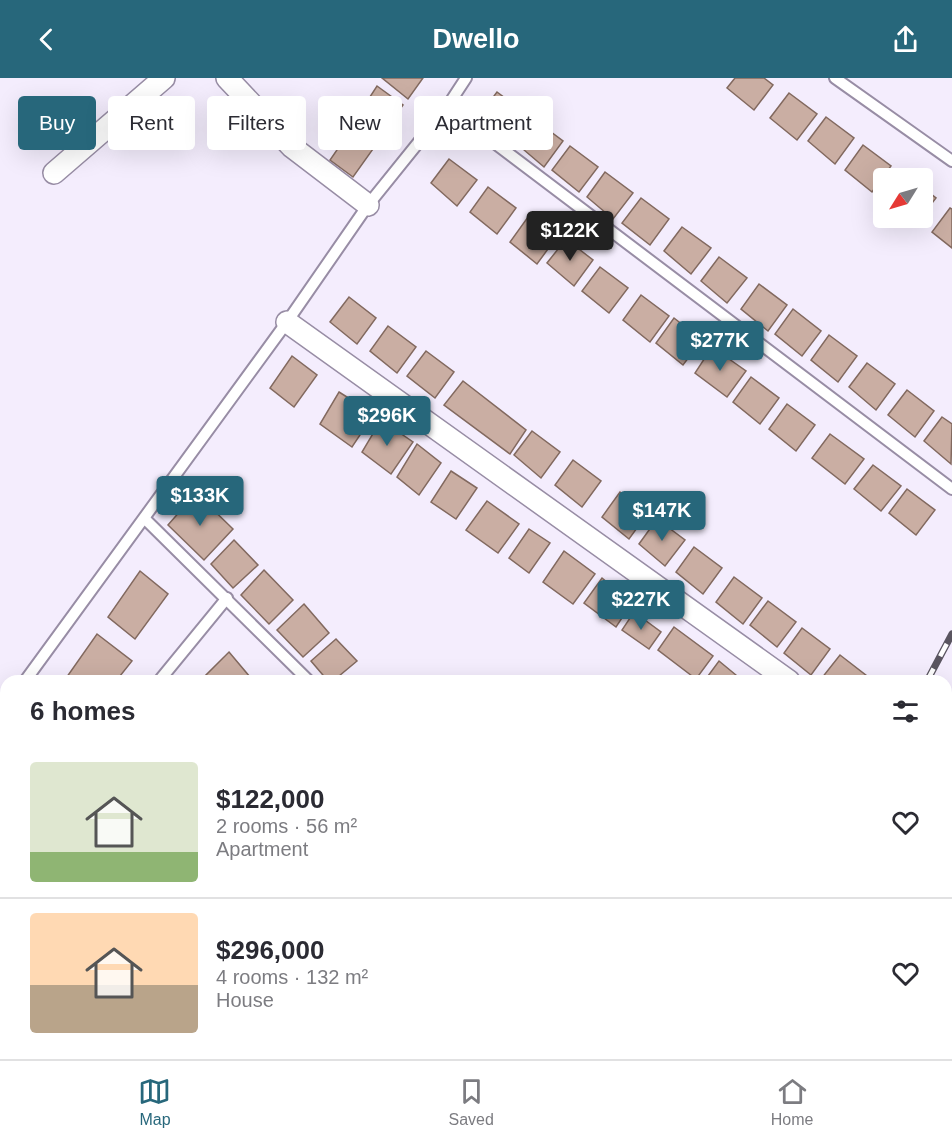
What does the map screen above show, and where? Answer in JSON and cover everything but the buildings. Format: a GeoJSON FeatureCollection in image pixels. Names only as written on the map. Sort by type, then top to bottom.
{"type":"FeatureCollection","features":[{"type":"Feature","properties":{"kind":"street"},"geometry":{"type":"LineString","coordinates":[[54,173],[164,78]]}},
{"type":"Feature","properties":{"kind":"street"},"geometry":{"type":"LineString","coordinates":[[227,78],[292,147],[368,205]]}},
{"type":"Feature","properties":{"kind":"street"},"geometry":{"type":"LineString","coordinates":[[287,322],[781,675]]}},
{"type":"Feature","properties":{"kind":"lane"},"geometry":{"type":"LineString","coordinates":[[454,96],[466,78]]}},
{"type":"Feature","properties":{"kind":"lane"},"geometry":{"type":"LineString","coordinates":[[835,78],[952,161]]}},
{"type":"Feature","properties":{"kind":"lane"},"geometry":{"type":"LineString","coordinates":[[29,675],[287,322],[368,205],[414,148]]}},
{"type":"Feature","properties":{"kind":"lane"},"geometry":{"type":"LineString","coordinates":[[504,150],[952,489]]}},
{"type":"Feature","properties":{"kind":"lane"},"geometry":{"type":"LineString","coordinates":[[145,519],[303,675]]}},
{"type":"Feature","properties":{"kind":"lane"},"geometry":{"type":"LineString","coordinates":[[164,675],[227,598]]}},
{"type":"Feature","properties":{"kind":"railway"},"geometry":{"type":"LineString","coordinates":[[930,675],[952,634]]}}]}
